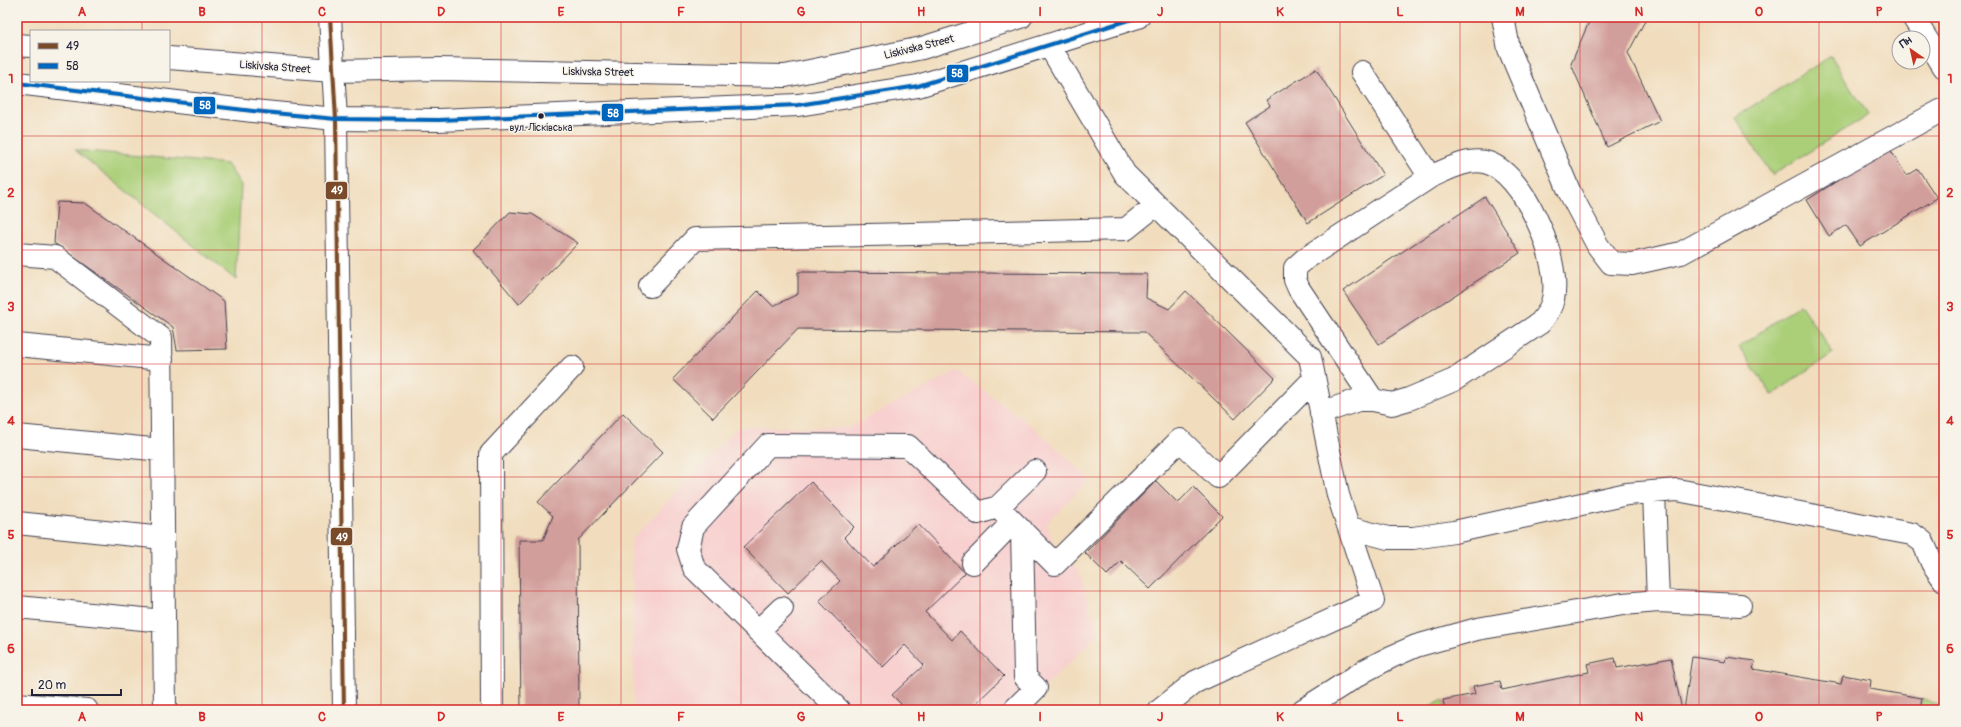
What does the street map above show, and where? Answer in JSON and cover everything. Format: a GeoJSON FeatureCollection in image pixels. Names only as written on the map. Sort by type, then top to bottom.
{"type":"FeatureCollection","features":[{"type":"Feature","properties":{"kind":"street"},"geometry":{"type":"LineString","coordinates":[[330,17],[336,119],[344,710]]}},
{"type":"Feature","properties":{"kind":"street","name":"Liskivska Street"},"geometry":{"type":"LineString","coordinates":[[170,58],[333,71],[439,70],[785,76],[922,48],[1021,17]]}},
{"type":"Feature","properties":{"kind":"street"},"geometry":{"type":"LineString","coordinates":[[17,83],[253,111],[336,119],[439,120],[798,105],[918,86],[1138,17]]}},
{"type":"Feature","properties":{"kind":"street"},"geometry":{"type":"LineString","coordinates":[[1503,17],[1509,49],[1570,193],[1598,246],[1611,263],[1632,264],[1680,253],[1944,109]]}},
{"type":"Feature","properties":{"kind":"street"},"geometry":{"type":"LineString","coordinates":[[1913,17],[1944,67]]}},
{"type":"Feature","properties":{"kind":"street"},"geometry":{"type":"LineString","coordinates":[[17,45],[30,46]]}},
{"type":"Feature","properties":{"kind":"street"},"geometry":{"type":"LineString","coordinates":[[1049,45],[1125,174],[1310,357],[1338,495],[1373,601],[1195,682],[1160,710]]}},
{"type":"Feature","properties":{"kind":"street"},"geometry":{"type":"LineString","coordinates":[[1362,72],[1430,177]]}},
{"type":"Feature","properties":{"kind":"street"},"geometry":{"type":"LineString","coordinates":[[1321,413],[1358,400],[1373,400],[1392,404],[1409,399],[1454,380],[1540,323],[1550,310],[1554,298],[1553,268],[1548,246],[1534,215],[1512,179],[1486,162],[1475,162],[1450,168],[1430,177],[1305,259],[1296,268],[1295,280],[1299,289],[1373,400]]}},
{"type":"Feature","properties":{"kind":"street"},"geometry":{"type":"LineString","coordinates":[[650,286],[695,239],[1126,229],[1156,205]]}},
{"type":"Feature","properties":{"kind":"street"},"geometry":{"type":"LineString","coordinates":[[17,254],[55,257],[161,338],[165,710]]}},
{"type":"Feature","properties":{"kind":"street"},"geometry":{"type":"LineString","coordinates":[[17,346],[162,359]]}},
{"type":"Feature","properties":{"kind":"street"},"geometry":{"type":"LineString","coordinates":[[492,710],[491,454],[572,367]]}},
{"type":"Feature","properties":{"kind":"street"},"geometry":{"type":"LineString","coordinates":[[839,710],[694,568],[688,548],[693,527],[768,445],[908,446],[978,513],[1011,520],[1055,564],[1180,440],[1218,477],[1314,379]]}},
{"type":"Feature","properties":{"kind":"street"},"geometry":{"type":"LineString","coordinates":[[17,436],[162,450]]}},
{"type":"Feature","properties":{"kind":"street"},"geometry":{"type":"LineString","coordinates":[[973,563],[1011,520],[1035,471]]}},
{"type":"Feature","properties":{"kind":"street"},"geometry":{"type":"LineString","coordinates":[[1350,528],[1388,538],[1413,538],[1454,532],[1627,494],[1677,490],[1912,534],[1924,542],[1932,563],[1944,580]]}},
{"type":"Feature","properties":{"kind":"street"},"geometry":{"type":"LineString","coordinates":[[1654,492],[1658,601]]}},
{"type":"Feature","properties":{"kind":"street"},"geometry":{"type":"LineString","coordinates":[[1011,520],[1025,677],[1036,688],[1014,710]]}},
{"type":"Feature","properties":{"kind":"street"},"geometry":{"type":"LineString","coordinates":[[17,523],[163,538]]}},
{"type":"Feature","properties":{"kind":"street"},"geometry":{"type":"LineString","coordinates":[[1303,710],[1366,670],[1391,657],[1416,646],[1477,630],[1623,604],[1658,601],[1740,605]]}},
{"type":"Feature","properties":{"kind":"street"},"geometry":{"type":"LineString","coordinates":[[17,607],[164,621]]}},
{"type":"Feature","properties":{"kind":"street"},"geometry":{"type":"LineString","coordinates":[[758,631],[782,608]]}},
{"type":"Feature","properties":{"kind":"street"},"geometry":{"type":"LineString","coordinates":[[17,704],[86,710]]}},
{"type":"Feature","properties":{"kind":"shaded area"},"geometry":{"type":"Polygon","coordinates":[[[957,371],[1037,430],[1090,479],[1047,523],[1053,543],[1079,572],[1098,634],[1022,710],[634,710],[631,540],[738,427],[848,428],[957,371]]]}},
{"type":"Feature","properties":{"kind":"green space"},"geometry":{"type":"Polygon","coordinates":[[[1831,56],[1868,115],[1772,175],[1735,117],[1831,56]]]}},
{"type":"Feature","properties":{"kind":"green space"},"geometry":{"type":"Polygon","coordinates":[[[75,150],[227,164],[241,185],[236,280],[75,150]]]}},
{"type":"Feature","properties":{"kind":"green space"},"geometry":{"type":"Polygon","coordinates":[[[1800,304],[1833,353],[1772,395],[1739,347],[1800,304]]]}},
{"type":"Feature","properties":{"kind":"green space"},"geometry":{"type":"Polygon","coordinates":[[[1922,698],[1944,707],[1944,710],[1920,710],[1922,698]]]}},
{"type":"Feature","properties":{"kind":"green space"},"geometry":{"type":"Polygon","coordinates":[[[1443,700],[1445,710],[1424,710],[1443,700]]]}},
{"type":"Feature","properties":{"kind":"building"},"geometry":{"type":"Polygon","coordinates":[[[1591,17],[1647,17],[1628,53],[1660,121],[1607,147],[1571,64],[1591,17]]]}},
{"type":"Feature","properties":{"kind":"building"},"geometry":{"type":"Polygon","coordinates":[[[1316,69],[1383,175],[1308,223],[1245,122],[1270,106],[1266,100],[1316,69]]]}},
{"type":"Feature","properties":{"kind":"building"},"geometry":{"type":"Polygon","coordinates":[[[1889,148],[1907,176],[1918,169],[1937,198],[1860,246],[1846,225],[1829,236],[1807,200],[1889,148]]]}},
{"type":"Feature","properties":{"kind":"building"},"geometry":{"type":"Polygon","coordinates":[[[1485,197],[1520,253],[1379,344],[1343,291],[1485,197]]]}},
{"type":"Feature","properties":{"kind":"building"},"geometry":{"type":"Polygon","coordinates":[[[57,202],[85,203],[224,301],[227,349],[177,350],[173,327],[54,243],[57,202]]]}},
{"type":"Feature","properties":{"kind":"building"},"geometry":{"type":"Polygon","coordinates":[[[510,212],[532,214],[578,243],[519,304],[473,250],[510,212]]]}},
{"type":"Feature","properties":{"kind":"building"},"geometry":{"type":"Polygon","coordinates":[[[798,272],[1147,274],[1146,298],[1169,309],[1186,291],[1275,378],[1235,419],[1144,332],[798,329],[713,418],[673,379],[758,291],[773,306],[798,294],[798,272]]]}},
{"type":"Feature","properties":{"kind":"building"},"geometry":{"type":"Polygon","coordinates":[[[623,413],[663,452],[578,540],[579,710],[521,710],[519,540],[543,540],[553,516],[538,502],[623,413]]]}},
{"type":"Feature","properties":{"kind":"building"},"geometry":{"type":"Polygon","coordinates":[[[1156,481],[1178,503],[1193,487],[1222,516],[1150,589],[1121,561],[1107,575],[1085,553],[1156,481]]]}},
{"type":"Feature","properties":{"kind":"building"},"geometry":{"type":"Polygon","coordinates":[[[811,482],[854,527],[844,537],[873,567],[918,524],[965,573],[925,612],[952,640],[960,631],[1004,676],[969,710],[907,710],[892,695],[924,665],[905,645],[883,667],[819,601],[840,581],[821,561],[788,593],[743,547],[811,482]]]}},
{"type":"Feature","properties":{"kind":"building"},"geometry":{"type":"Polygon","coordinates":[[[1692,657],[1725,662],[1726,657],[1755,661],[1753,669],[1841,684],[1843,675],[1871,680],[1870,689],[1922,698],[1920,710],[1684,710],[1692,657]]]}},
{"type":"Feature","properties":{"kind":"building"},"geometry":{"type":"Polygon","coordinates":[[[1615,658],[1617,668],[1671,658],[1682,710],[1445,710],[1443,700],[1475,694],[1473,686],[1500,681],[1502,690],[1589,672],[1587,664],[1615,658]]]}},
{"type":"Feature","properties":{"kind":"transit line","name":"49"},"geometry":{"type":"LineString","coordinates":[[330,17],[336,119],[344,710]]}},
{"type":"Feature","properties":{"kind":"transit line","name":"58"},"geometry":{"type":"LineString","coordinates":[[17,83],[253,111],[336,119],[439,120],[798,105],[918,86],[1138,17]]}},
{"type":"Feature","properties":{"kind":"place","name":"вул. Лісківська"},"geometry":{"type":"Point","coordinates":[541,116]}}]}
